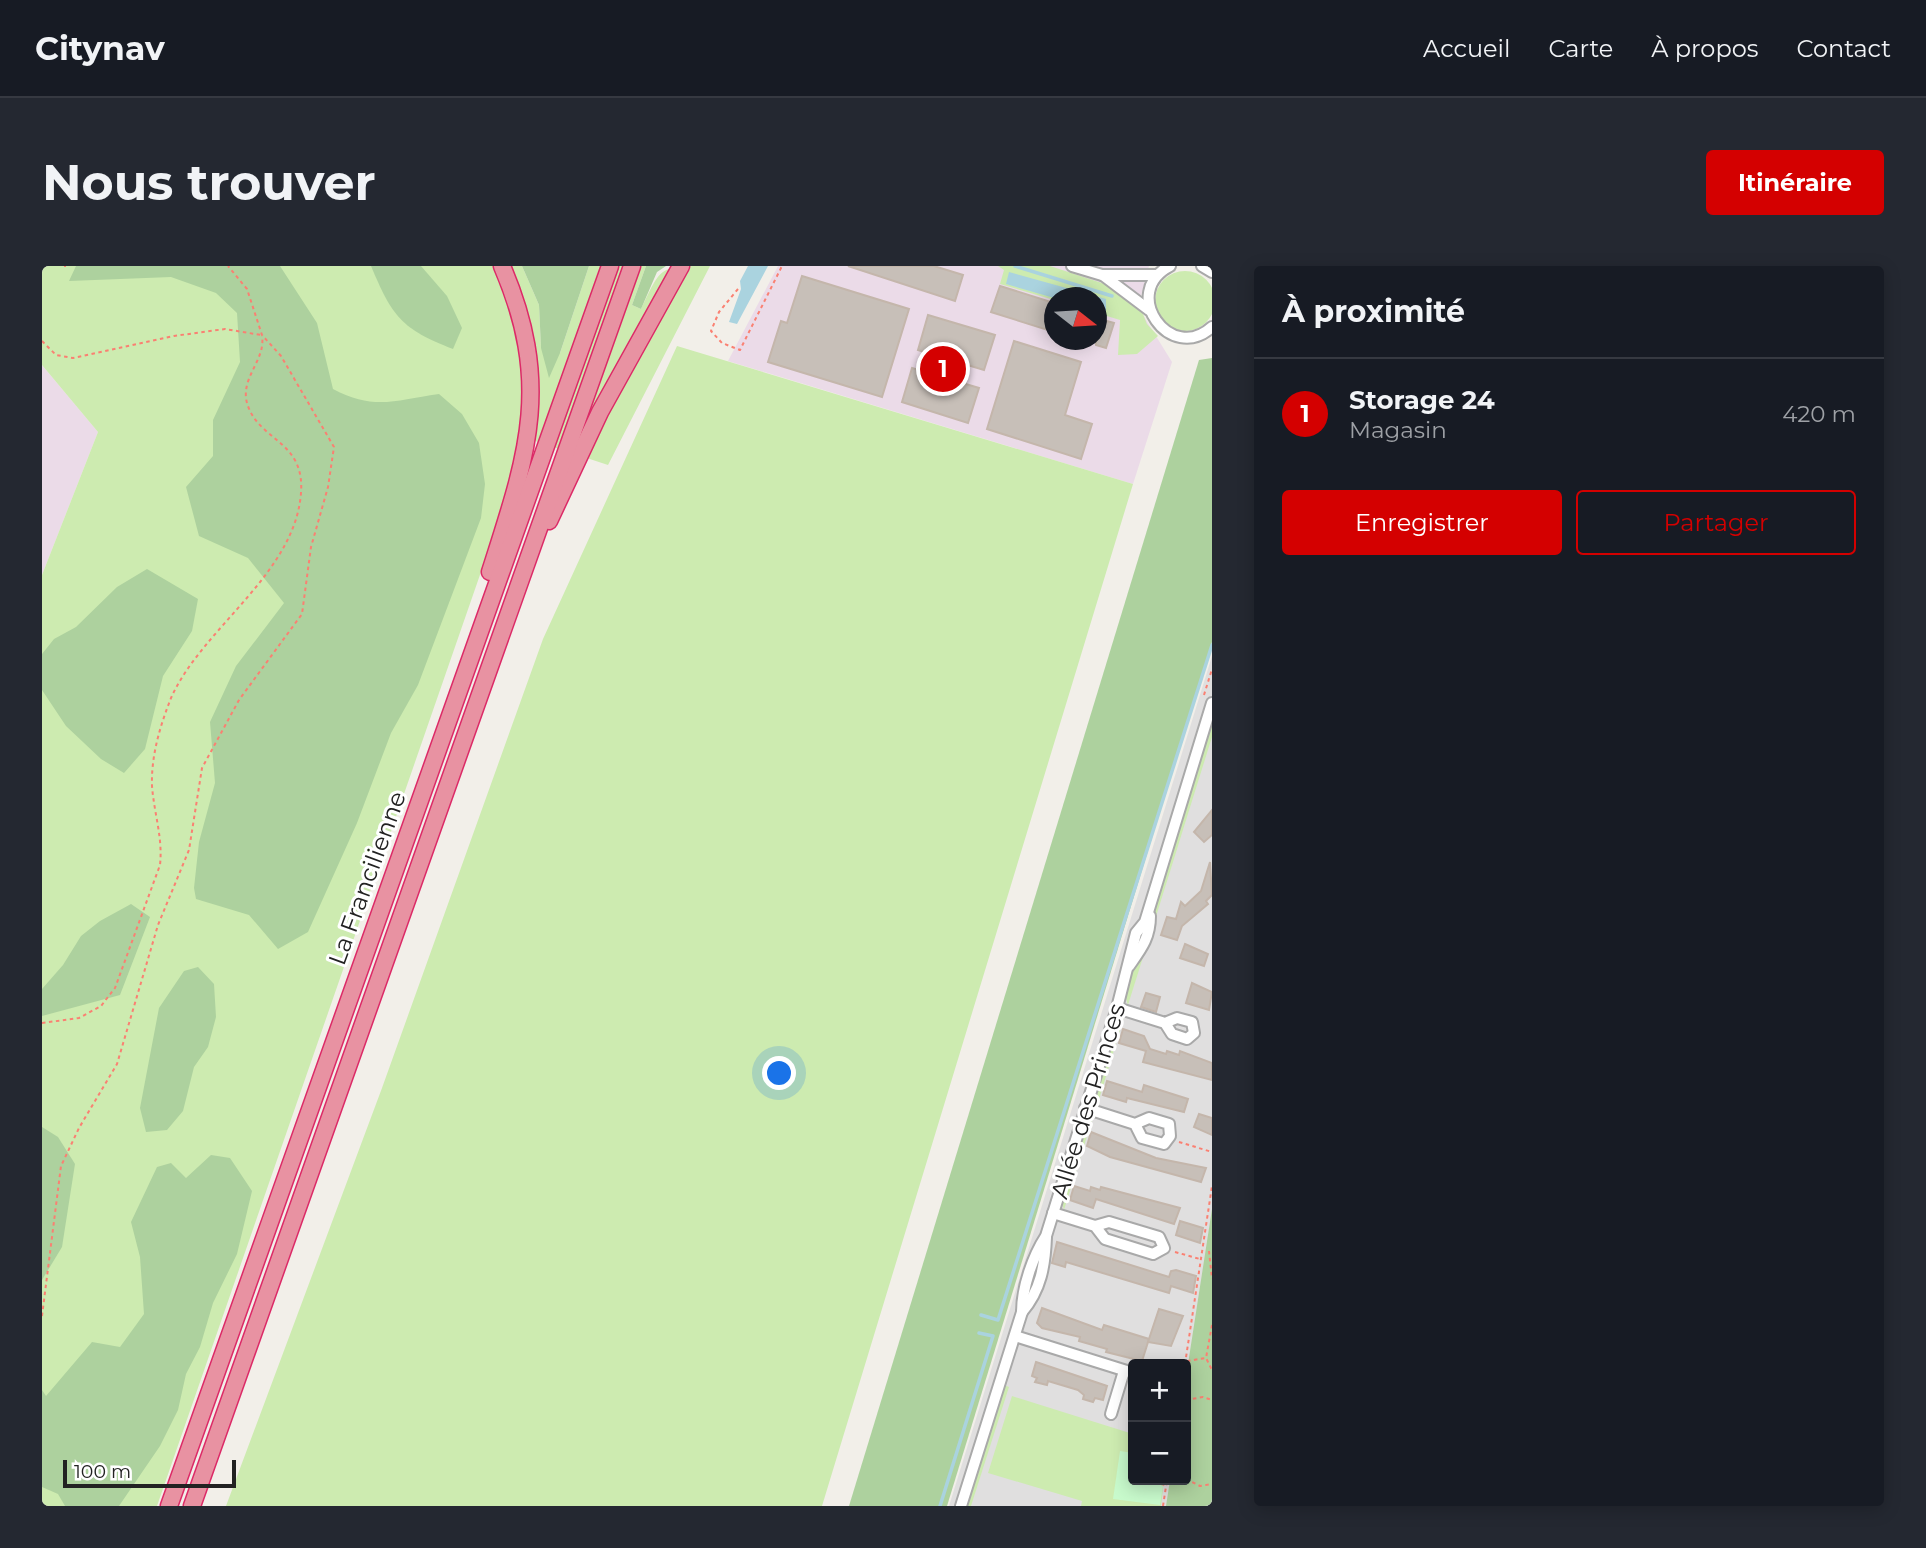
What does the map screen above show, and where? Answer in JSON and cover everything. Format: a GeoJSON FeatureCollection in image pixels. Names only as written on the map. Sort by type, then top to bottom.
{"type":"FeatureCollection","features":[{"type":"Feature","properties":{"kind":"highway"},"geometry":{"type":"LineString","coordinates":[[487,609],[484,589],[520,475],[533,391],[529,347],[502,266]]}},
{"type":"Feature","properties":{"kind":"highway","name":"La Francilienne"},"geometry":{"type":"LineString","coordinates":[[169,1506],[610,266]]}},
{"type":"Feature","properties":{"kind":"highway","name":"La Francilienne"},"geometry":{"type":"LineString","coordinates":[[192,1506],[632,266]]}},
{"type":"Feature","properties":{"kind":"highway"},"geometry":{"type":"LineString","coordinates":[[535,536],[552,518],[600,412],[681,266]]}},
{"type":"Feature","properties":{"kind":"street"},"geometry":{"type":"LineString","coordinates":[[1072,266],[1102,275],[1157,275]]}},
{"type":"Feature","properties":{"kind":"street"},"geometry":{"type":"LineString","coordinates":[[1170,266],[1157,275],[1148,298],[1154,321],[1174,336],[1186,338],[1211,329]]}},
{"type":"Feature","properties":{"kind":"street"},"geometry":{"type":"LineString","coordinates":[[1102,275],[1149,310]]}},
{"type":"Feature","properties":{"kind":"street","name":"Allée des Princes"},"geometry":{"type":"LineString","coordinates":[[961,1506],[1022,1312],[1033,1298],[1047,1258],[1046,1236],[1129,966],[1141,952],[1150,929],[1148,908],[1212,703]]}},
{"type":"Feature","properties":{"kind":"street"},"geometry":{"type":"LineString","coordinates":[[1117,1008],[1165,1023]]}},
{"type":"Feature","properties":{"kind":"street"},"geometry":{"type":"LineString","coordinates":[[1085,1108],[1135,1124],[1149,1118],[1169,1124],[1170,1136],[1164,1144],[1142,1138],[1135,1124]]}},
{"type":"Feature","properties":{"kind":"street"},"geometry":{"type":"LineString","coordinates":[[1053,1213],[1095,1226],[1110,1222],[1159,1237],[1164,1248],[1153,1254],[1105,1239],[1095,1226]]}},
{"type":"Feature","properties":{"kind":"street"},"geometry":{"type":"LineString","coordinates":[[1014,1336],[1128,1372]]}},
{"type":"Feature","properties":{"kind":"street"},"geometry":{"type":"LineString","coordinates":[[1111,1414],[1128,1374]]}},
{"type":"Feature","properties":{"kind":"path"},"geometry":{"type":"LineString","coordinates":[[42,1023],[79,1017],[101,1006],[115,988],[160,865],[162,851],[152,765],[160,730],[172,697],[217,632],[271,567],[297,512],[301,494],[296,461],[248,409],[245,395],[247,379],[263,346],[262,335],[247,289],[228,266]]}},
{"type":"Feature","properties":{"kind":"path"},"geometry":{"type":"LineString","coordinates":[[738,289],[719,312],[711,331],[722,343],[740,350],[782,266]]}},
{"type":"Feature","properties":{"kind":"path"},"geometry":{"type":"LineString","coordinates":[[42,341],[56,355],[73,358],[174,336],[225,329],[262,335],[281,356],[334,447],[328,486],[311,547],[302,614],[239,700],[202,768],[189,850],[159,925],[117,1064],[79,1128],[61,1166],[42,1316]]}},
{"type":"Feature","properties":{"kind":"path"},"geometry":{"type":"LineString","coordinates":[[1170,1136],[1212,1152]]}},
{"type":"Feature","properties":{"kind":"path"},"geometry":{"type":"LineString","coordinates":[[1187,1359],[1212,1186]]}},
{"type":"Feature","properties":{"kind":"path"},"geometry":{"type":"LineString","coordinates":[[1164,1248],[1201,1259]]}},
{"type":"Feature","properties":{"kind":"path"},"geometry":{"type":"LineString","coordinates":[[1202,1251],[1210,1251],[1212,1279]]}},
{"type":"Feature","properties":{"kind":"path"},"geometry":{"type":"LineString","coordinates":[[1212,1325],[1206,1358],[1212,1370]]}},
{"type":"Feature","properties":{"kind":"path"},"geometry":{"type":"LineString","coordinates":[[1191,1362],[1206,1358]]}},
{"type":"Feature","properties":{"kind":"path"},"geometry":{"type":"LineString","coordinates":[[1191,1399],[1203,1397],[1212,1400]]}},
{"type":"Feature","properties":{"kind":"path"},"geometry":{"type":"LineString","coordinates":[[1191,1482],[1200,1486],[1212,1484]]}},
{"type":"Feature","properties":{"kind":"path"},"geometry":{"type":"LineString","coordinates":[[1163,1506],[1166,1485]]}},
{"type":"Feature","properties":{"kind":"shaded area"},"geometry":{"type":"Polygon","coordinates":[[[778,266],[1149,266],[1138,307],[1172,362],[1133,484],[728,361],[778,266]]]}},
{"type":"Feature","properties":{"kind":"shaded area"},"geometry":{"type":"Polygon","coordinates":[[[42,365],[98,432],[42,575],[42,365]]]}},
{"type":"Feature","properties":{"kind":"shaded area"},"geometry":{"type":"Polygon","coordinates":[[[1212,656],[1212,1506],[949,1506],[1212,656]]]}},
{"type":"Feature","properties":{"kind":"green space"},"geometry":{"type":"Polygon","coordinates":[[[42,266],[522,266],[539,305],[541,348],[560,353],[589,266],[646,266],[632,305],[641,309],[653,284],[664,271],[680,267],[710,266],[608,465],[520,436],[499,520],[157,1506],[42,1506],[42,575],[98,432],[42,365],[42,266]]]}},
{"type":"Feature","properties":{"kind":"green space"},"geometry":{"type":"Polygon","coordinates":[[[76,266],[280,266],[317,323],[333,389],[373,402],[439,394],[462,414],[479,443],[485,484],[481,518],[418,685],[391,733],[357,823],[308,932],[278,949],[249,915],[196,899],[194,888],[199,842],[215,783],[210,722],[236,666],[284,603],[248,558],[199,536],[186,487],[213,456],[213,420],[240,362],[237,313],[216,293],[171,277],[69,281],[76,266]]]}},
{"type":"Feature","properties":{"kind":"green space"},"geometry":{"type":"Polygon","coordinates":[[[371,266],[421,266],[447,296],[462,328],[453,349],[421,335],[400,319],[385,297],[371,266]]]}},
{"type":"Feature","properties":{"kind":"green space"},"geometry":{"type":"Polygon","coordinates":[[[522,266],[589,266],[549,378],[541,348],[539,305],[522,266]]]}},
{"type":"Feature","properties":{"kind":"green space"},"geometry":{"type":"Polygon","coordinates":[[[646,266],[666,266],[657,272],[641,309],[632,305],[646,266]]]}},
{"type":"Feature","properties":{"kind":"green space"},"geometry":{"type":"Polygon","coordinates":[[[998,266],[1050,266],[1108,285],[1141,309],[1147,324],[1158,336],[1137,354],[1118,355],[1120,320],[1107,316],[1107,287],[1044,287],[1044,297],[1000,284],[1004,270],[998,266]]]}},
{"type":"Feature","properties":{"kind":"green space"},"geometry":{"type":"Polygon","coordinates":[[[1185,271],[1202,276],[1210,284],[1215,301],[1210,318],[1202,326],[1185,331],[1168,326],[1160,318],[1155,301],[1160,284],[1168,276],[1185,271]]]}},
{"type":"Feature","properties":{"kind":"green space"},"geometry":{"type":"Polygon","coordinates":[[[677,346],[1133,484],[822,1506],[226,1506],[382,1088],[543,639],[677,346]]]}},
{"type":"Feature","properties":{"kind":"green space"},"geometry":{"type":"Polygon","coordinates":[[[1212,358],[1212,642],[947,1506],[849,1506],[1199,360],[1212,358]]]}},
{"type":"Feature","properties":{"kind":"green space"},"geometry":{"type":"Polygon","coordinates":[[[147,569],[198,599],[192,631],[163,676],[145,749],[124,773],[101,759],[66,726],[42,690],[42,654],[54,639],[76,627],[117,587],[147,569]]]}},
{"type":"Feature","properties":{"kind":"green space"},"geometry":{"type":"Polygon","coordinates":[[[1212,720],[1212,737],[1153,926],[1153,909],[1212,720]]]}},
{"type":"Feature","properties":{"kind":"green space"},"geometry":{"type":"Polygon","coordinates":[[[131,904],[150,917],[120,995],[42,1016],[42,989],[63,965],[81,936],[100,921],[131,904]]]}},
{"type":"Feature","properties":{"kind":"green space"},"geometry":{"type":"Polygon","coordinates":[[[1144,954],[1128,1005],[1126,992],[1129,978],[1144,954]]]}},
{"type":"Feature","properties":{"kind":"green space"},"geometry":{"type":"Polygon","coordinates":[[[198,967],[214,984],[216,1017],[208,1047],[194,1067],[183,1111],[167,1130],[146,1132],[140,1108],[159,1008],[184,971],[198,967]]]}},
{"type":"Feature","properties":{"kind":"green space"},"geometry":{"type":"Polygon","coordinates":[[[1124,1017],[1097,1106],[1094,1098],[1118,1022],[1124,1017]]]}},
{"type":"Feature","properties":{"kind":"green space"},"geometry":{"type":"Polygon","coordinates":[[[1093,1117],[1064,1210],[1062,1203],[1087,1122],[1093,1117]]]}},
{"type":"Feature","properties":{"kind":"green space"},"geometry":{"type":"Polygon","coordinates":[[[42,1127],[58,1137],[75,1164],[62,1247],[42,1280],[42,1127]]]}},
{"type":"Feature","properties":{"kind":"green space"},"geometry":{"type":"Polygon","coordinates":[[[211,1155],[230,1158],[252,1191],[237,1254],[213,1303],[200,1347],[186,1374],[178,1410],[160,1446],[119,1506],[65,1506],[58,1494],[42,1487],[42,1390],[46,1396],[92,1342],[120,1347],[144,1314],[140,1257],[131,1222],[157,1167],[171,1163],[186,1178],[211,1155]]]}},
{"type":"Feature","properties":{"kind":"green space"},"geometry":{"type":"Polygon","coordinates":[[[1212,1209],[1212,1506],[1166,1506],[1169,1485],[1191,1485],[1191,1359],[1189,1359],[1212,1209]]]}},
{"type":"Feature","properties":{"kind":"green space"},"geometry":{"type":"Polygon","coordinates":[[[1004,1385],[1009,1387],[971,1506],[966,1506],[1004,1385]]]}},
{"type":"Feature","properties":{"kind":"green space"},"geometry":{"type":"Polygon","coordinates":[[[1012,1396],[1128,1432],[1128,1485],[1163,1485],[1161,1506],[1081,1506],[1082,1501],[988,1473],[1012,1396]]]}},
{"type":"Feature","properties":{"kind":"green space"},"geometry":{"type":"Polygon","coordinates":[[[1120,1451],[1128,1452],[1128,1485],[1163,1485],[1160,1505],[1113,1499],[1120,1451]]]}},
{"type":"Feature","properties":{"kind":"water"},"geometry":{"type":"Polygon","coordinates":[[[748,266],[768,266],[737,324],[729,322],[741,289],[740,281],[748,266]]]}},
{"type":"Feature","properties":{"kind":"water"},"geometry":{"type":"Polygon","coordinates":[[[1009,272],[1063,287],[1044,287],[1044,295],[1006,284],[1009,272]]]}},
{"type":"Feature","properties":{"kind":"building"},"geometry":{"type":"Polygon","coordinates":[[[848,266],[934,266],[963,275],[955,301],[848,266]]]}},
{"type":"Feature","properties":{"kind":"building"},"geometry":{"type":"Polygon","coordinates":[[[802,276],[909,309],[882,397],[768,362],[781,321],[787,323],[802,276]]]}},
{"type":"Feature","properties":{"kind":"building"},"geometry":{"type":"Polygon","coordinates":[[[1000,286],[1044,300],[1044,329],[991,312],[1000,286]]]}},
{"type":"Feature","properties":{"kind":"building"},"geometry":{"type":"Polygon","coordinates":[[[928,315],[995,335],[984,370],[918,350],[928,315]]]}},
{"type":"Feature","properties":{"kind":"building"},"geometry":{"type":"Polygon","coordinates":[[[1107,321],[1114,323],[1107,345],[1107,321]]]}},
{"type":"Feature","properties":{"kind":"building"},"geometry":{"type":"Polygon","coordinates":[[[1014,341],[1081,362],[1065,415],[1092,424],[1081,459],[987,429],[1014,341]]]}},
{"type":"Feature","properties":{"kind":"building"},"geometry":{"type":"Polygon","coordinates":[[[912,368],[979,388],[968,423],[902,402],[912,368]]]}},
{"type":"Feature","properties":{"kind":"building"},"geometry":{"type":"Polygon","coordinates":[[[1212,810],[1212,835],[1204,842],[1194,832],[1212,810]]]}},
{"type":"Feature","properties":{"kind":"building"},"geometry":{"type":"Polygon","coordinates":[[[1210,862],[1212,895],[1206,901],[1208,904],[1182,926],[1177,940],[1161,935],[1167,917],[1176,919],[1181,902],[1185,906],[1201,891],[1210,862]]]}},
{"type":"Feature","properties":{"kind":"building"},"geometry":{"type":"Polygon","coordinates":[[[1185,944],[1208,954],[1204,966],[1180,958],[1185,944]]]}},
{"type":"Feature","properties":{"kind":"building"},"geometry":{"type":"Polygon","coordinates":[[[1192,983],[1212,992],[1209,1010],[1186,1003],[1192,983]]]}},
{"type":"Feature","properties":{"kind":"building"},"geometry":{"type":"Polygon","coordinates":[[[1146,993],[1160,997],[1156,1012],[1141,1007],[1146,993]]]}},
{"type":"Feature","properties":{"kind":"building"},"geometry":{"type":"Polygon","coordinates":[[[1123,1029],[1144,1036],[1150,1049],[1179,1055],[1180,1051],[1212,1063],[1212,1080],[1143,1062],[1146,1051],[1119,1043],[1123,1029]]]}},
{"type":"Feature","properties":{"kind":"building"},"geometry":{"type":"Polygon","coordinates":[[[1107,1081],[1142,1092],[1144,1085],[1188,1099],[1184,1112],[1127,1098],[1126,1102],[1103,1095],[1107,1081]]]}},
{"type":"Feature","properties":{"kind":"building"},"geometry":{"type":"Polygon","coordinates":[[[1199,1114],[1212,1118],[1212,1135],[1194,1127],[1199,1114]]]}},
{"type":"Feature","properties":{"kind":"building"},"geometry":{"type":"Polygon","coordinates":[[[1091,1132],[1156,1158],[1206,1168],[1201,1182],[1110,1157],[1087,1146],[1091,1132]]]}},
{"type":"Feature","properties":{"kind":"building"},"geometry":{"type":"Polygon","coordinates":[[[1074,1186],[1090,1191],[1091,1187],[1100,1190],[1101,1187],[1180,1208],[1174,1224],[1096,1199],[1093,1208],[1070,1200],[1074,1186]]]}},
{"type":"Feature","properties":{"kind":"building"},"geometry":{"type":"Polygon","coordinates":[[[1180,1221],[1203,1228],[1200,1243],[1176,1235],[1180,1221]]]}},
{"type":"Feature","properties":{"kind":"building"},"geometry":{"type":"Polygon","coordinates":[[[1057,1242],[1169,1277],[1171,1271],[1176,1270],[1196,1276],[1193,1293],[1171,1286],[1169,1293],[1066,1262],[1065,1267],[1052,1263],[1057,1242]]]}},
{"type":"Feature","properties":{"kind":"building"},"geometry":{"type":"Polygon","coordinates":[[[1042,1308],[1102,1330],[1104,1325],[1149,1339],[1143,1359],[1134,1359],[1106,1352],[1107,1349],[1079,1341],[1080,1337],[1042,1328],[1037,1323],[1042,1308]]]}},
{"type":"Feature","properties":{"kind":"building"},"geometry":{"type":"Polygon","coordinates":[[[1159,1309],[1183,1316],[1171,1346],[1148,1342],[1159,1309]]]}},
{"type":"Feature","properties":{"kind":"building"},"geometry":{"type":"Polygon","coordinates":[[[1036,1362],[1107,1386],[1103,1400],[1095,1398],[1093,1402],[1083,1399],[1084,1395],[1078,1390],[1048,1381],[1047,1385],[1035,1382],[1037,1378],[1032,1376],[1036,1362]]]}},
{"type":"Feature","properties":{"kind":"waterway"},"geometry":{"type":"LineString","coordinates":[[1015,266],[1112,296]]}},
{"type":"Feature","properties":{"kind":"waterway"},"geometry":{"type":"LineString","coordinates":[[981,1315],[998,1320],[1212,645]]}},
{"type":"Feature","properties":{"kind":"waterway"},"geometry":{"type":"LineString","coordinates":[[940,1506],[993,1336],[979,1333]]}},
{"type":"Feature","properties":{"kind":"place","name":"Storage 24"},"geometry":{"type":"Point","coordinates":[943,369]}}]}
